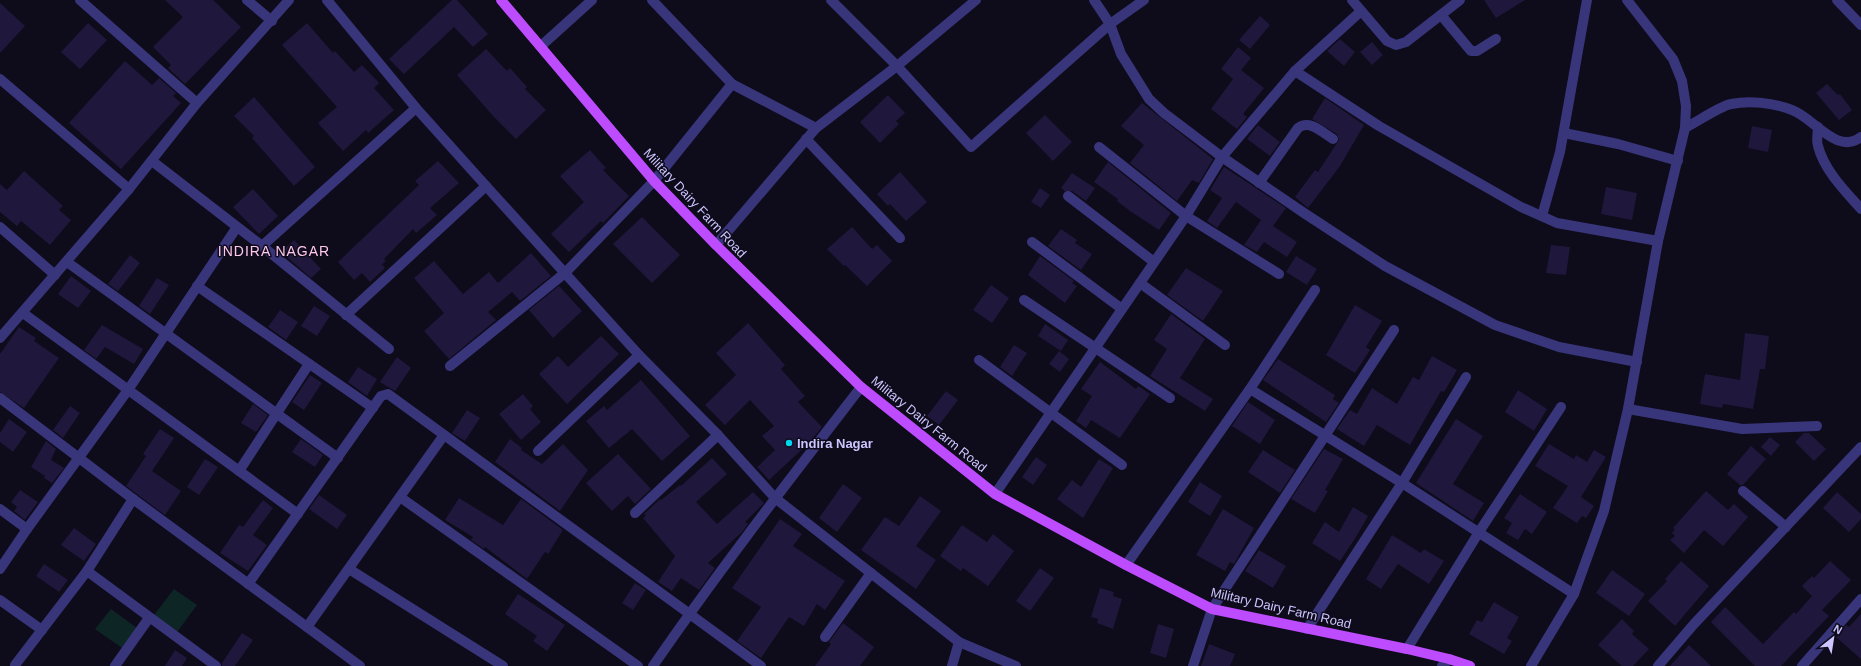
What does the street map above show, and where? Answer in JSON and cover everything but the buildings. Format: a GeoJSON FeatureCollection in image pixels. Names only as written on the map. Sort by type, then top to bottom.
{"type":"FeatureCollection","features":[{"type":"Feature","properties":{"kind":"main road","name":"Military Dairy Farm Road"},"geometry":{"type":"LineString","coordinates":[[502,0],[654,181],[716,245],[861,387],[996,494],[1126,565],[1212,609],[1407,649],[1446,662],[1470,666]]}},
{"type":"Feature","properties":{"kind":"street"},"geometry":{"type":"LineString","coordinates":[[80,0],[197,104]]}},
{"type":"Feature","properties":{"kind":"street"},"geometry":{"type":"LineString","coordinates":[[247,0],[272,21]]}},
{"type":"Feature","properties":{"kind":"street"},"geometry":{"type":"LineString","coordinates":[[0,338],[56,275],[152,161],[197,104],[289,0]]}},
{"type":"Feature","properties":{"kind":"street"},"geometry":{"type":"LineString","coordinates":[[327,0],[416,108],[638,355],[718,435],[775,498],[959,642],[1016,666]]}},
{"type":"Feature","properties":{"kind":"street"},"geometry":{"type":"LineString","coordinates":[[541,46],[592,0]]}},
{"type":"Feature","properties":{"kind":"street"},"geometry":{"type":"LineString","coordinates":[[652,0],[732,84],[816,128]]}},
{"type":"Feature","properties":{"kind":"street"},"geometry":{"type":"LineString","coordinates":[[831,0],[897,66],[971,147],[1110,24],[1144,0]]}},
{"type":"Feature","properties":{"kind":"street"},"geometry":{"type":"LineString","coordinates":[[1094,0],[1110,24],[1121,54],[1149,98],[1164,113],[1259,183],[1385,266],[1495,325],[1559,347],[1637,362]]}},
{"type":"Feature","properties":{"kind":"street"},"geometry":{"type":"LineString","coordinates":[[1352,0],[1360,12],[1387,41],[1396,44],[1406,42],[1460,0]]}},
{"type":"Feature","properties":{"kind":"street"},"geometry":{"type":"LineString","coordinates":[[1542,216],[1564,133],[1587,0]]}},
{"type":"Feature","properties":{"kind":"street"},"geometry":{"type":"LineString","coordinates":[[1531,666],[1574,594],[1604,511],[1628,409],[1658,240],[1685,128],[1686,106],[1682,81],[1673,59],[1626,0]]}},
{"type":"Feature","properties":{"kind":"street"},"geometry":{"type":"LineString","coordinates":[[1837,0],[1861,25]]}},
{"type":"Feature","properties":{"kind":"street"},"geometry":{"type":"LineString","coordinates":[[716,245],[816,128],[897,66],[972,1]]}},
{"type":"Feature","properties":{"kind":"street"},"geometry":{"type":"LineString","coordinates":[[996,494],[1186,216],[1222,157],[1294,71],[1360,12]]}},
{"type":"Feature","properties":{"kind":"street"},"geometry":{"type":"LineString","coordinates":[[1441,15],[1471,51],[1477,51],[1496,39]]}},
{"type":"Feature","properties":{"kind":"street"},"geometry":{"type":"LineString","coordinates":[[1294,71],[1379,126],[1521,207],[1557,223],[1658,240]]}},
{"type":"Feature","properties":{"kind":"street"},"geometry":{"type":"LineString","coordinates":[[0,79],[129,188]]}},
{"type":"Feature","properties":{"kind":"street"},"geometry":{"type":"LineString","coordinates":[[450,366],[565,273],[654,181],[732,84]]}},
{"type":"Feature","properties":{"kind":"street"},"geometry":{"type":"LineString","coordinates":[[1685,128],[1731,104],[1760,102],[1794,110],[1834,138],[1846,143],[1856,141],[1861,137]]}},
{"type":"Feature","properties":{"kind":"street"},"geometry":{"type":"LineString","coordinates":[[262,246],[416,108]]}},
{"type":"Feature","properties":{"kind":"street"},"geometry":{"type":"LineString","coordinates":[[1259,183],[1298,128],[1303,124],[1309,124],[1333,139]]}},
{"type":"Feature","properties":{"kind":"street"},"geometry":{"type":"LineString","coordinates":[[1818,127],[1817,145],[1825,162],[1842,189],[1861,209]]}},
{"type":"Feature","properties":{"kind":"street"},"geometry":{"type":"LineString","coordinates":[[1564,133],[1618,144],[1678,161]]}},
{"type":"Feature","properties":{"kind":"street"},"geometry":{"type":"LineString","coordinates":[[806,139],[900,238]]}},
{"type":"Feature","properties":{"kind":"street"},"geometry":{"type":"LineString","coordinates":[[1099,147],[1186,216],[1279,274]]}},
{"type":"Feature","properties":{"kind":"street"},"geometry":{"type":"LineString","coordinates":[[152,161],[262,246],[389,349]]}},
{"type":"Feature","properties":{"kind":"street"},"geometry":{"type":"LineString","coordinates":[[346,315],[486,186]]}},
{"type":"Feature","properties":{"kind":"street"},"geometry":{"type":"LineString","coordinates":[[1068,196],[1154,262]]}},
{"type":"Feature","properties":{"kind":"street"},"geometry":{"type":"LineString","coordinates":[[0,227],[56,275]]}},
{"type":"Feature","properties":{"kind":"street"},"geometry":{"type":"LineString","coordinates":[[0,569],[27,528],[79,459],[128,390],[237,227]]}},
{"type":"Feature","properties":{"kind":"street"},"geometry":{"type":"LineString","coordinates":[[1032,242],[1122,310]]}},
{"type":"Feature","properties":{"kind":"street"},"geometry":{"type":"LineString","coordinates":[[66,262],[165,335],[338,458]]}},
{"type":"Feature","properties":{"kind":"street"},"geometry":{"type":"LineString","coordinates":[[1140,283],[1225,345]]}},
{"type":"Feature","properties":{"kind":"street"},"geometry":{"type":"LineString","coordinates":[[198,286],[373,408]]}},
{"type":"Feature","properties":{"kind":"street"},"geometry":{"type":"LineString","coordinates":[[1126,565],[1250,389],[1315,290]]}},
{"type":"Feature","properties":{"kind":"street"},"geometry":{"type":"LineString","coordinates":[[1024,300],[1170,398]]}},
{"type":"Feature","properties":{"kind":"street"},"geometry":{"type":"LineString","coordinates":[[23,313],[298,514]]}},
{"type":"Feature","properties":{"kind":"street"},"geometry":{"type":"LineString","coordinates":[[1193,666],[1212,609],[1394,330]]}},
{"type":"Feature","properties":{"kind":"street"},"geometry":{"type":"LineString","coordinates":[[538,451],[638,355]]}},
{"type":"Feature","properties":{"kind":"street"},"geometry":{"type":"LineString","coordinates":[[979,360],[1122,465]]}},
{"type":"Feature","properties":{"kind":"street"},"geometry":{"type":"LineString","coordinates":[[239,471],[309,364]]}},
{"type":"Feature","properties":{"kind":"street"},"geometry":{"type":"LineString","coordinates":[[1308,629],[1402,483],[1466,377]]}},
{"type":"Feature","properties":{"kind":"street"},"geometry":{"type":"LineString","coordinates":[[653,666],[689,614],[775,498],[861,387]]}},
{"type":"Feature","properties":{"kind":"street"},"geometry":{"type":"LineString","coordinates":[[1250,389],[1326,434],[1574,594]]}},
{"type":"Feature","properties":{"kind":"street"},"geometry":{"type":"LineString","coordinates":[[248,584],[381,396],[388,394],[689,614],[749,663],[761,666]]}},
{"type":"Feature","properties":{"kind":"street"},"geometry":{"type":"LineString","coordinates":[[0,398],[79,459],[360,666]]}},
{"type":"Feature","properties":{"kind":"street"},"geometry":{"type":"LineString","coordinates":[[1407,649],[1479,532],[1561,407]]}},
{"type":"Feature","properties":{"kind":"street"},"geometry":{"type":"LineString","coordinates":[[1628,409],[1742,429],[1817,426]]}},
{"type":"Feature","properties":{"kind":"street"},"geometry":{"type":"LineString","coordinates":[[307,627],[444,435]]}},
{"type":"Feature","properties":{"kind":"street"},"geometry":{"type":"LineString","coordinates":[[635,513],[718,435]]}},
{"type":"Feature","properties":{"kind":"street"},"geometry":{"type":"LineString","coordinates":[[1658,666],[1694,624],[1861,447]]}},
{"type":"Feature","properties":{"kind":"street"},"geometry":{"type":"LineString","coordinates":[[1743,491],[1786,527]]}},
{"type":"Feature","properties":{"kind":"street"},"geometry":{"type":"LineString","coordinates":[[400,497],[638,666]]}},
{"type":"Feature","properties":{"kind":"street"},"geometry":{"type":"LineString","coordinates":[[15,665],[86,571],[133,499]]}},
{"type":"Feature","properties":{"kind":"street"},"geometry":{"type":"LineString","coordinates":[[0,509],[27,528]]}},
{"type":"Feature","properties":{"kind":"street"},"geometry":{"type":"LineString","coordinates":[[349,569],[503,666]]}},
{"type":"Feature","properties":{"kind":"street"},"geometry":{"type":"LineString","coordinates":[[86,571],[216,666]]}},
{"type":"Feature","properties":{"kind":"street"},"geometry":{"type":"LineString","coordinates":[[824,637],[871,573]]}},
{"type":"Feature","properties":{"kind":"street"},"geometry":{"type":"LineString","coordinates":[[1802,666],[1861,599]]}},
{"type":"Feature","properties":{"kind":"street"},"geometry":{"type":"LineString","coordinates":[[0,600],[42,630]]}},
{"type":"Feature","properties":{"kind":"street"},"geometry":{"type":"LineString","coordinates":[[115,666],[149,618]]}},
{"type":"Feature","properties":{"kind":"street"},"geometry":{"type":"LineString","coordinates":[[952,666],[959,642]]}},
{"type":"Feature","properties":{"kind":"green space"},"geometry":{"type":"Polygon","coordinates":[[[174,589],[197,605],[177,632],[154,615],[174,589]]]}},
{"type":"Feature","properties":{"kind":"green space"},"geometry":{"type":"Polygon","coordinates":[[[111,609],[137,628],[122,648],[95,629],[111,609]]]}},
{"type":"Feature","properties":{"kind":"place","name":"Indira Nagar"},"geometry":{"type":"Point","coordinates":[789,443]}},
{"type":"Feature","properties":{"kind":"district","name":"INDIRA NAGAR"},"geometry":{"type":"Point","coordinates":[274,251]}}]}
